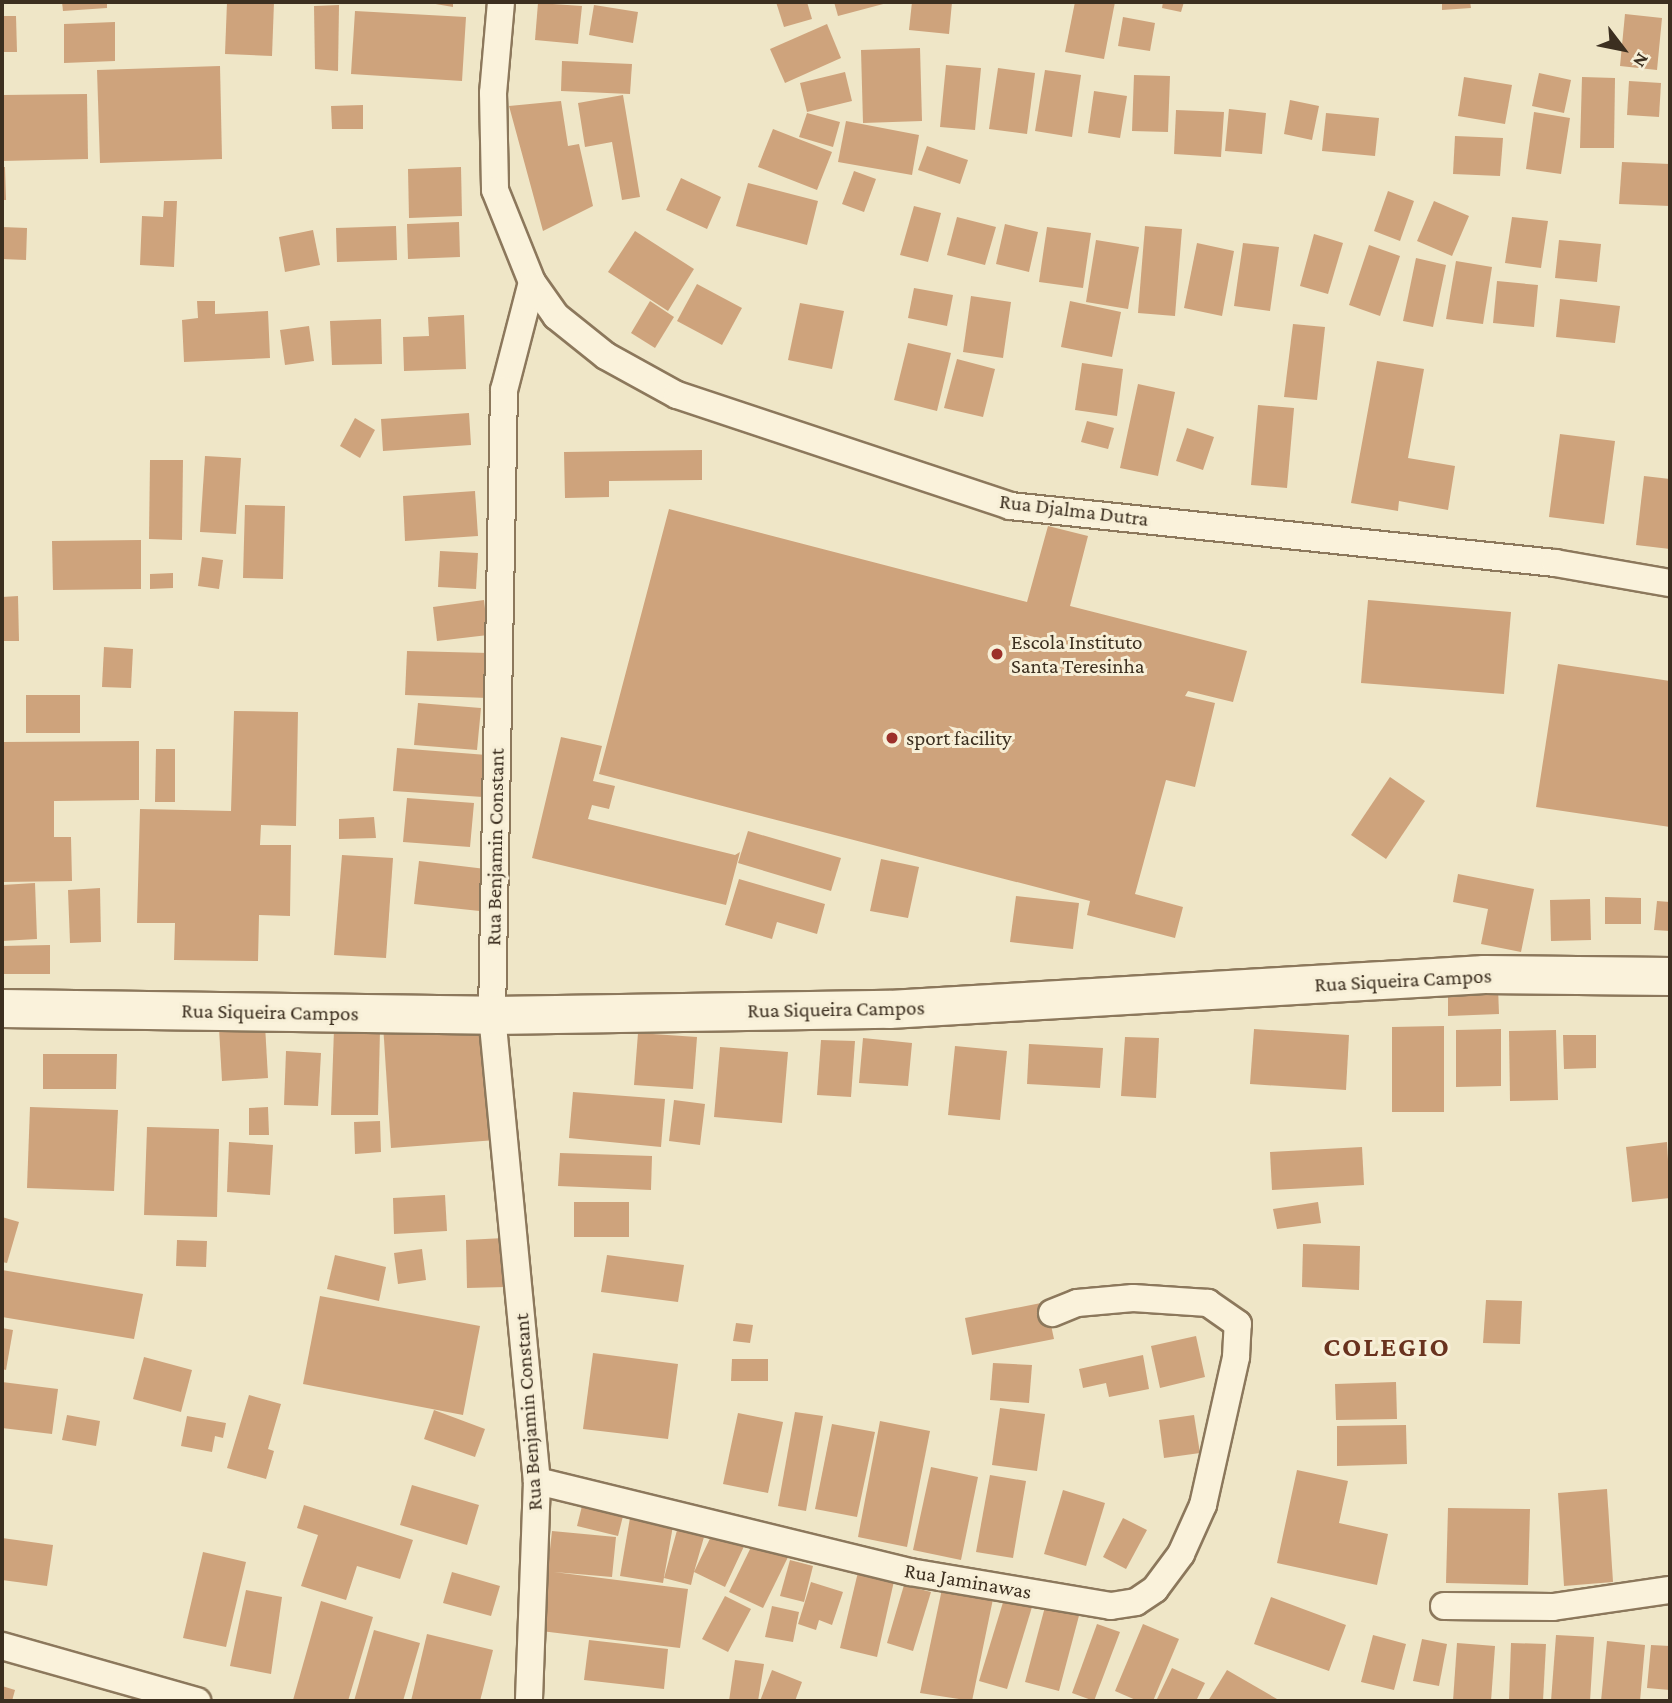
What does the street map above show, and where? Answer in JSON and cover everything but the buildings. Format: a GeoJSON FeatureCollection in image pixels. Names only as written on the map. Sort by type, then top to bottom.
{"type":"FeatureCollection","features":[{"type":"Feature","properties":{"kind":"street"},"geometry":{"type":"LineString","coordinates":[[501,2],[492,93],[495,190],[532,282]]}},
{"type":"Feature","properties":{"kind":"street","name":"Rua Djalma Dutra"},"geometry":{"type":"LineString","coordinates":[[532,282],[556,316],[607,356],[677,395],[1010,506],[1555,563],[1670,583]]}},
{"type":"Feature","properties":{"kind":"street","name":"Rua Benjamin Constant"},"geometry":{"type":"LineString","coordinates":[[529,1701],[537,1481],[492,1015],[504,390],[532,282]]}},
{"type":"Feature","properties":{"kind":"street","name":"Rua Siqueira Campos"},"geometry":{"type":"LineString","coordinates":[[2,1008],[492,1015],[889,1009],[1484,974],[1670,975]]}},
{"type":"Feature","properties":{"kind":"street","name":"Rua Jaminawas"},"geometry":{"type":"LineString","coordinates":[[537,1481],[910,1572],[1111,1606],[1136,1602],[1155,1589],[1181,1554],[1203,1505],[1236,1357],[1238,1324],[1208,1303],[1133,1298],[1076,1303],[1052,1313]]}},
{"type":"Feature","properties":{"kind":"street"},"geometry":{"type":"LineString","coordinates":[[1444,1606],[1553,1606],[1670,1590]]}},
{"type":"Feature","properties":{"kind":"street"},"geometry":{"type":"LineString","coordinates":[[2,1646],[197,1701]]}},
{"type":"Feature","properties":{"kind":"place","name":"Escola Instituto Santa Teresinha"},"geometry":{"type":"Point","coordinates":[997,654]}},
{"type":"Feature","properties":{"kind":"place","name":"sport facility"},"geometry":{"type":"Point","coordinates":[892,738]}},
{"type":"Feature","properties":{"kind":"district","name":"COLEGIO"},"geometry":{"type":"Point","coordinates":[1387,1347]}}]}
